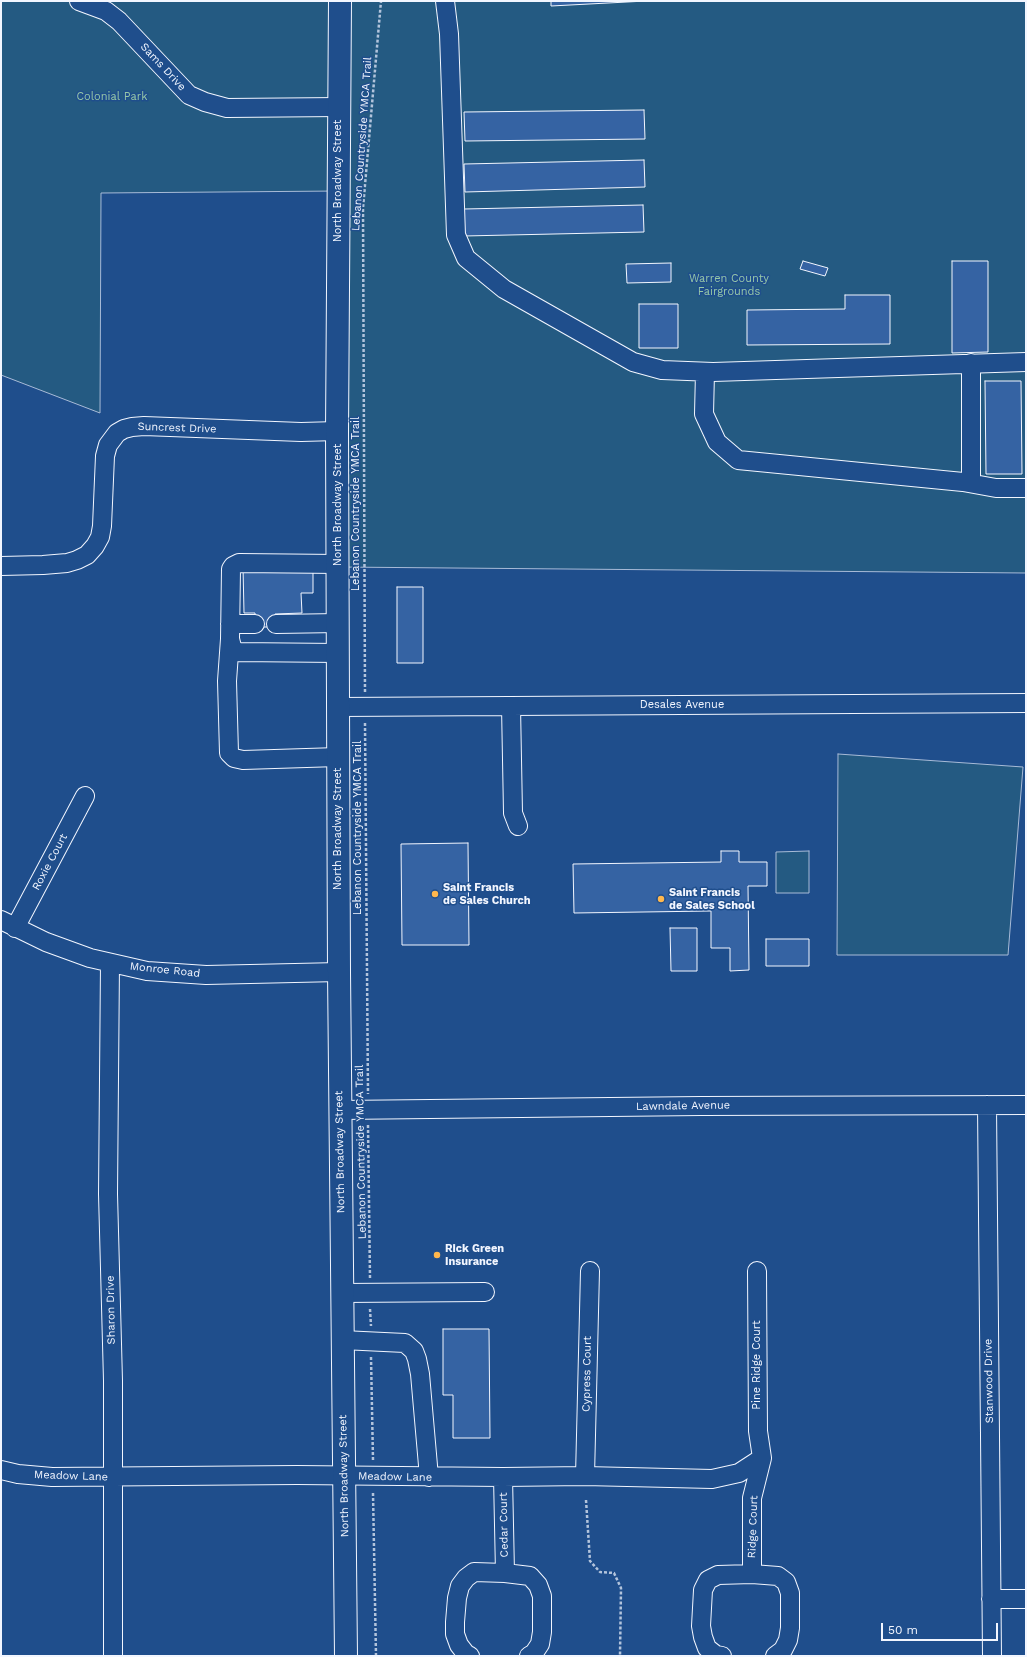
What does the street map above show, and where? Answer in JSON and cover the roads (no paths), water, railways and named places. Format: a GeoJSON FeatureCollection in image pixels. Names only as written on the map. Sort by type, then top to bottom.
{"type":"FeatureCollection","features":[{"type":"Feature","properties":{"kind":"main road","name":"North Broadway Street"},"geometry":{"type":"LineString","coordinates":[[340,1],[337,431],[338,972],[346,1656]]}},
{"type":"Feature","properties":{"kind":"street"},"geometry":{"type":"LineString","coordinates":[[445,1],[449,34],[456,235],[466,258],[504,289],[633,362],[662,370],[705,372],[1026,362]]}},
{"type":"Feature","properties":{"kind":"street","name":"Sams Drive"},"geometry":{"type":"LineString","coordinates":[[86,3],[106,11],[119,21],[189,95],[205,102],[227,108],[339,107]]}},
{"type":"Feature","properties":{"kind":"street"},"geometry":{"type":"LineString","coordinates":[[971,363],[971,484]]}},
{"type":"Feature","properties":{"kind":"street"},"geometry":{"type":"LineString","coordinates":[[705,372],[704,414],[717,442],[738,460],[971,484],[996,488],[1026,488]]}},
{"type":"Feature","properties":{"kind":"street","name":"Suncrest Drive"},"geometry":{"type":"LineString","coordinates":[[1,566],[43,566],[67,563],[87,555],[95,546],[100,536],[102,526],[105,456],[108,445],[117,433],[124,429],[144,426],[301,432],[337,431]]}},
{"type":"Feature","properties":{"kind":"street"},"geometry":{"type":"LineString","coordinates":[[338,564],[239,563],[234,565],[231,569],[230,632],[227,681],[229,753],[234,758],[243,760],[338,757]]}},
{"type":"Feature","properties":{"kind":"street"},"geometry":{"type":"LineString","coordinates":[[276,624],[338,623]]}},
{"type":"Feature","properties":{"kind":"street"},"geometry":{"type":"LineString","coordinates":[[230,632],[255,624]]}},
{"type":"Feature","properties":{"kind":"street"},"geometry":{"type":"LineString","coordinates":[[230,632],[232,647],[237,652],[338,653]]}},
{"type":"Feature","properties":{"kind":"street","name":"Desales Avenue"},"geometry":{"type":"LineString","coordinates":[[338,707],[1026,703]]}},
{"type":"Feature","properties":{"kind":"street"},"geometry":{"type":"LineString","coordinates":[[511,706],[513,813],[518,826]]}},
{"type":"Feature","properties":{"kind":"street","name":"Roxie Court"},"geometry":{"type":"LineString","coordinates":[[8,924],[85,796]]}},
{"type":"Feature","properties":{"kind":"street","name":"Monroe Road"},"geometry":{"type":"LineString","coordinates":[[8,924],[56,946],[110,963],[147,970],[206,974],[338,972]]}},
{"type":"Feature","properties":{"kind":"street","name":"Sharon Drive"},"geometry":{"type":"LineString","coordinates":[[110,963],[108,1194],[113,1478],[113,1656]]}},
{"type":"Feature","properties":{"kind":"street","name":"Stanwood Drive"},"geometry":{"type":"LineString","coordinates":[[987,1105],[992,1656]]}},
{"type":"Feature","properties":{"kind":"street","name":"Lawndale Avenue"},"geometry":{"type":"LineString","coordinates":[[340,1110],[701,1106],[1026,1105]]}},
{"type":"Feature","properties":{"kind":"street","name":"Cypress Court"},"geometry":{"type":"LineString","coordinates":[[584,1476],[590,1271]]}},
{"type":"Feature","properties":{"kind":"street","name":"Pine Ridge Court"},"geometry":{"type":"LineString","coordinates":[[757,1271],[758,1431],[762,1458]]}},
{"type":"Feature","properties":{"kind":"street"},"geometry":{"type":"LineString","coordinates":[[342,1293],[484,1292]]}},
{"type":"Feature","properties":{"kind":"street"},"geometry":{"type":"LineString","coordinates":[[342,1340],[371,1340],[404,1343],[414,1351],[417,1359],[429,1477]]}},
{"type":"Feature","properties":{"kind":"street","name":"Meadow Lane"},"geometry":{"type":"LineString","coordinates":[[1,1470],[18,1474],[52,1478],[297,1475],[429,1477],[584,1476],[712,1479],[739,1473],[762,1458]]}},
{"type":"Feature","properties":{"kind":"street","name":"Ridge Court"},"geometry":{"type":"LineString","coordinates":[[752,1574],[752,1498],[762,1458]]}},
{"type":"Feature","properties":{"kind":"street","name":"Cedar Court"},"geometry":{"type":"LineString","coordinates":[[503,1477],[504,1573]]}},
{"type":"Feature","properties":{"kind":"street","name":"Cedar Court"},"geometry":{"type":"LineString","coordinates":[[470,1656],[466,1654],[459,1646],[456,1634],[457,1598],[460,1586],[466,1578],[474,1572],[530,1576],[538,1585],[542,1596],[542,1632],[540,1644],[534,1653],[529,1656]]}},
{"type":"Feature","properties":{"kind":"street","name":"Ridge Court"},"geometry":{"type":"LineString","coordinates":[[716,1656],[707,1648],[702,1637],[701,1626],[703,1590],[708,1580],[718,1575],[752,1574],[778,1576],[786,1582],[790,1593],[790,1628],[788,1640],[783,1650],[775,1656]]}},
{"type":"Feature","properties":{"kind":"street"},"geometry":{"type":"LineString","coordinates":[[991,1599],[1026,1599]]}},
{"type":"Feature","properties":{"kind":"place","name":"Saint Francis de Sales Church"},"geometry":{"type":"Point","coordinates":[435,894]}},
{"type":"Feature","properties":{"kind":"place","name":"Saint Francis de Sales School"},"geometry":{"type":"Point","coordinates":[661,899]}},
{"type":"Feature","properties":{"kind":"place","name":"Rick Green Insurance"},"geometry":{"type":"Point","coordinates":[437,1255]}},
{"type":"Feature","properties":{"kind":"park label","name":"Colonial Park"},"geometry":{"type":"Point","coordinates":[112,97]}},
{"type":"Feature","properties":{"kind":"park label","name":"Warren County Fairgrounds"},"geometry":{"type":"Point","coordinates":[729,285]}}]}
